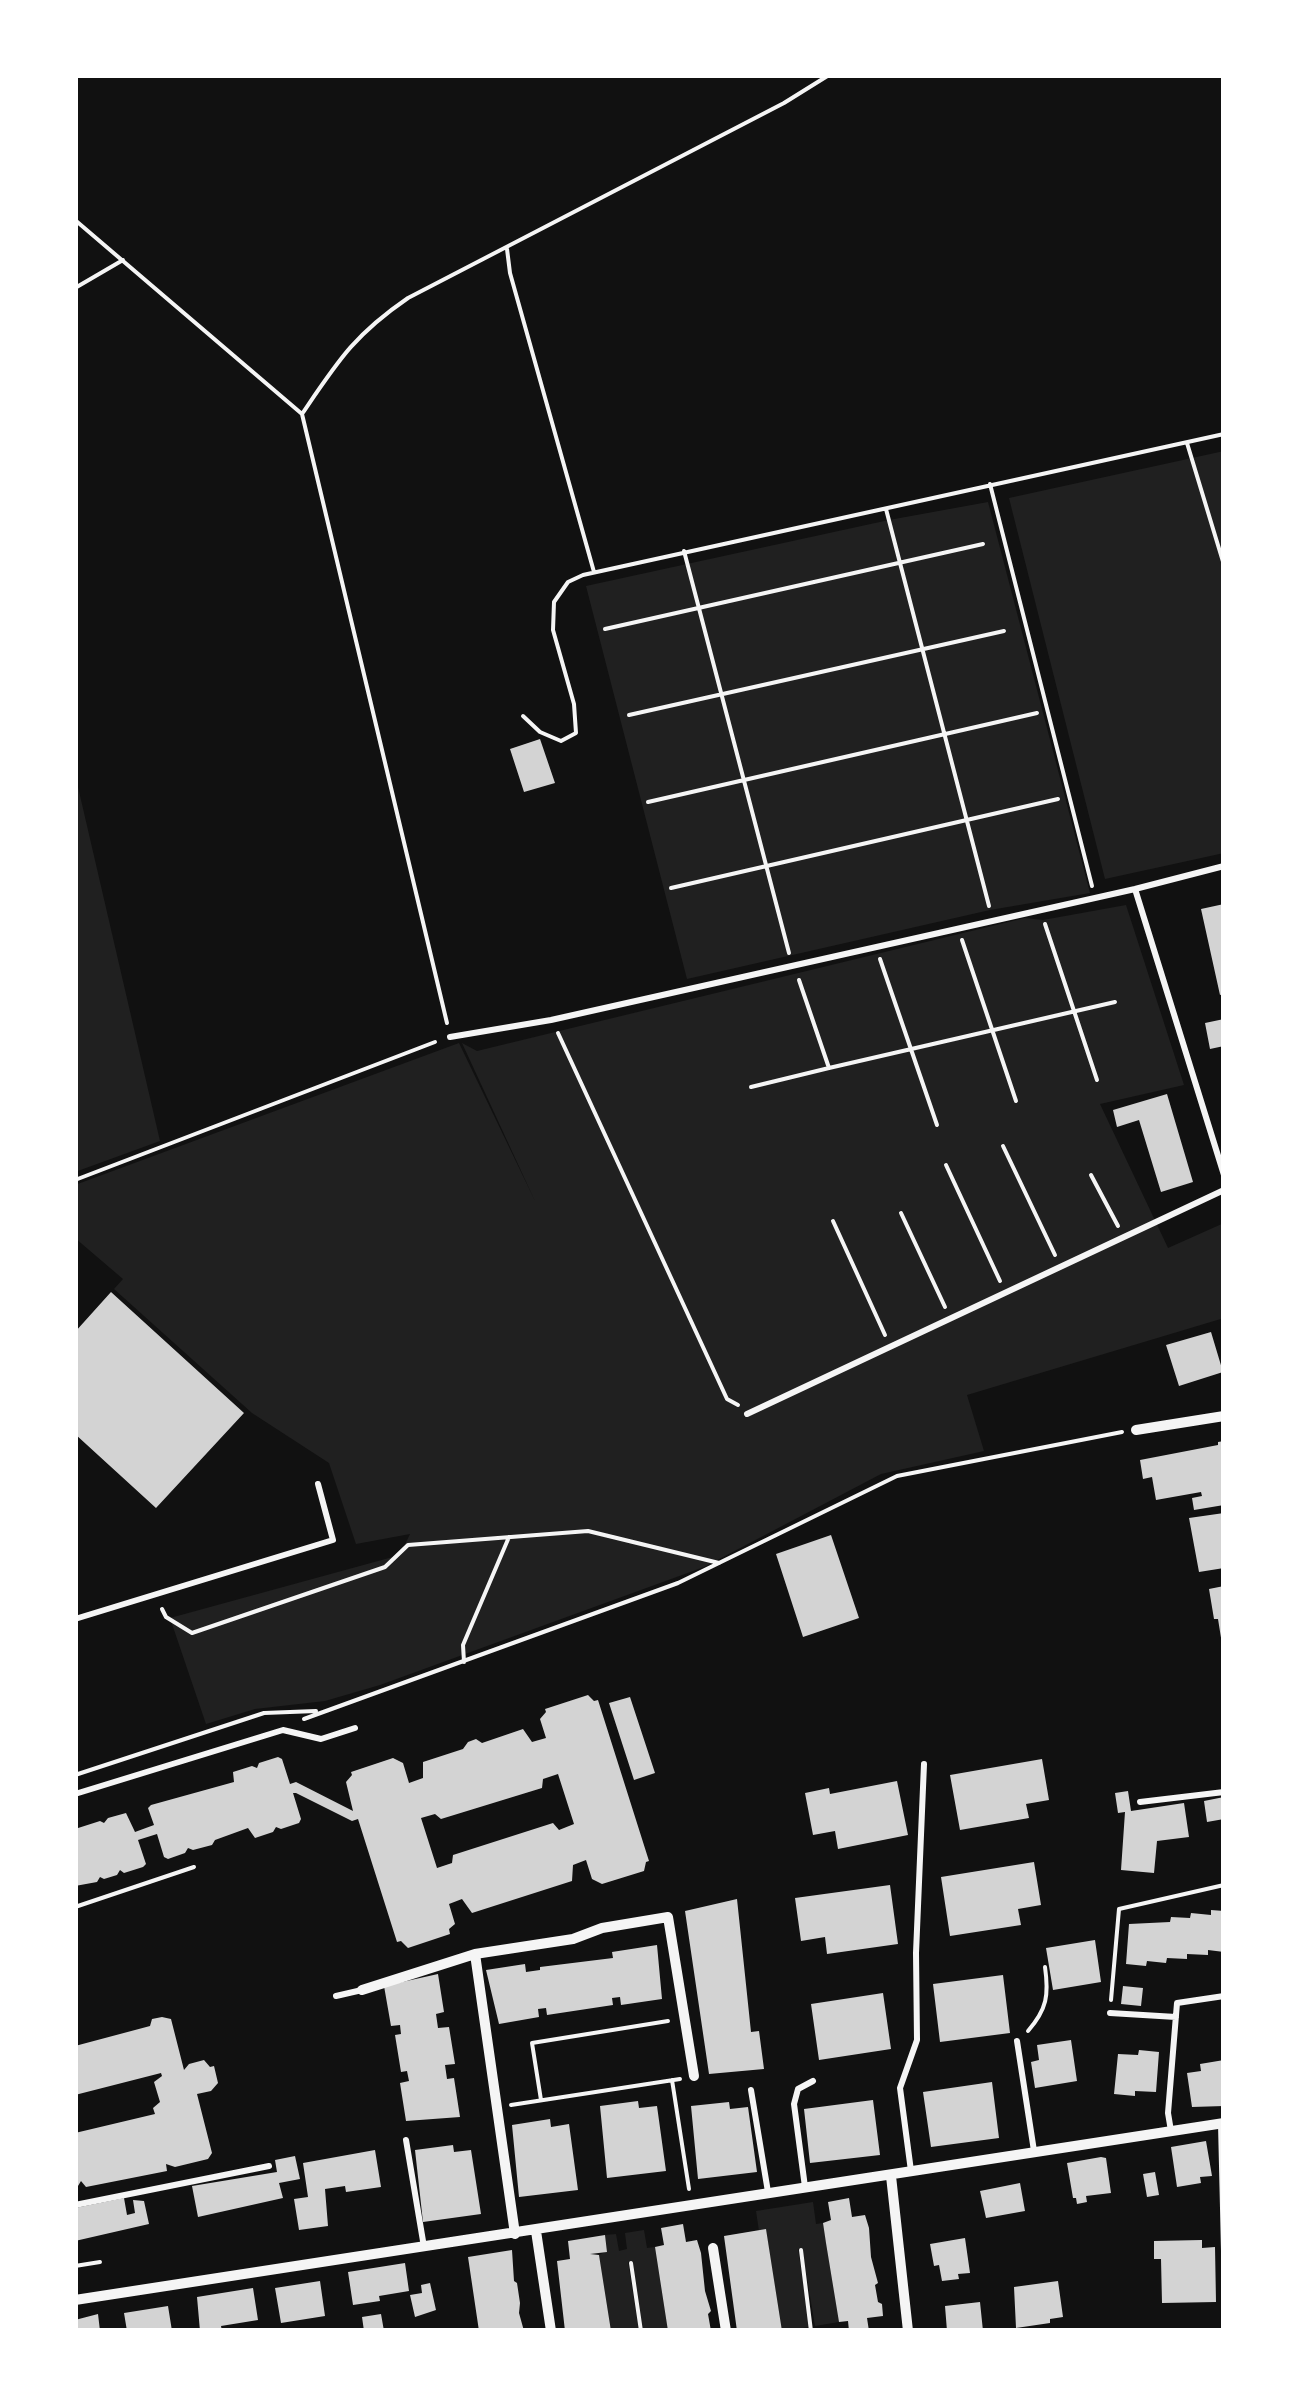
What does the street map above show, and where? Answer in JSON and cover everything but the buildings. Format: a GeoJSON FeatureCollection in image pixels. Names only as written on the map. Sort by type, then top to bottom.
{"type":"FeatureCollection","features":[{"type":"Feature","properties":{"kind":"street"},"geometry":{"type":"LineString","coordinates":[[1136,1430],[1224,1416]]}},
{"type":"Feature","properties":{"kind":"street"},"geometry":{"type":"LineString","coordinates":[[362,1990],[475,1954],[573,1939],[602,1928],[668,1917],[694,2076]]}},
{"type":"Feature","properties":{"kind":"street"},"geometry":{"type":"LineString","coordinates":[[475,1954],[515,2234]]}},
{"type":"Feature","properties":{"kind":"street"},"geometry":{"type":"LineString","coordinates":[[75,2300],[1222,2124]]}},
{"type":"Feature","properties":{"kind":"street"},"geometry":{"type":"LineString","coordinates":[[890,2176],[908,2331]]}},
{"type":"Feature","properties":{"kind":"street"},"geometry":{"type":"LineString","coordinates":[[536,2230],[550,2331]]}},
{"type":"Feature","properties":{"kind":"street"},"geometry":{"type":"LineString","coordinates":[[713,2248],[726,2331]]}},
{"type":"Feature","properties":{"kind":"lane"},"geometry":{"type":"LineString","coordinates":[[450,1036],[551,1020],[1136,890],[1150,883],[1224,866]]}},
{"type":"Feature","properties":{"kind":"lane"},"geometry":{"type":"LineString","coordinates":[[1136,890],[1224,1175]]}},
{"type":"Feature","properties":{"kind":"lane"},"geometry":{"type":"LineString","coordinates":[[746,1414],[1224,1190]]}},
{"type":"Feature","properties":{"kind":"lane"},"geometry":{"type":"LineString","coordinates":[[75,1618],[333,1540],[318,1484]]}},
{"type":"Feature","properties":{"kind":"lane"},"geometry":{"type":"LineString","coordinates":[[75,1794],[283,1730],[321,1738],[355,1728]]}},
{"type":"Feature","properties":{"kind":"lane"},"geometry":{"type":"LineString","coordinates":[[912,2173],[900,2088],[917,2040],[916,1953],[924,1764]]}},
{"type":"Feature","properties":{"kind":"lane"},"geometry":{"type":"LineString","coordinates":[[1140,1802],[1224,1792]]}},
{"type":"Feature","properties":{"kind":"lane"},"geometry":{"type":"LineString","coordinates":[[336,1996],[362,1990]]}},
{"type":"Feature","properties":{"kind":"lane"},"geometry":{"type":"LineString","coordinates":[[1170,2131],[1177,2003],[1224,1996]]}},
{"type":"Feature","properties":{"kind":"lane"},"geometry":{"type":"LineString","coordinates":[[1110,2013],[1176,2017]]}},
{"type":"Feature","properties":{"kind":"lane"},"geometry":{"type":"LineString","coordinates":[[1018,2041],[1034,2152]]}},
{"type":"Feature","properties":{"kind":"lane"},"geometry":{"type":"LineString","coordinates":[[805,2188],[794,2104],[798,2089],[813,2081]]}},
{"type":"Feature","properties":{"kind":"lane"},"geometry":{"type":"LineString","coordinates":[[751,2090],[768,2194]]}},
{"type":"Feature","properties":{"kind":"lane"},"geometry":{"type":"LineString","coordinates":[[1222,2124],[1224,2251]]}},
{"type":"Feature","properties":{"kind":"lane"},"geometry":{"type":"LineString","coordinates":[[406,2140],[424,2248]]}},
{"type":"Feature","properties":{"kind":"lane"},"geometry":{"type":"LineString","coordinates":[[75,2205],[269,2166]]}},
{"type":"Feature","properties":{"kind":"path"},"geometry":{"type":"LineString","coordinates":[[302,414],[364,330],[408,298],[784,103],[825,76]]}},
{"type":"Feature","properties":{"kind":"path"},"geometry":{"type":"LineString","coordinates":[[75,220],[302,414],[450,1036],[75,1180]]}},
{"type":"Feature","properties":{"kind":"path"},"geometry":{"type":"LineString","coordinates":[[507,250],[510,273],[594,572]]}},
{"type":"Feature","properties":{"kind":"path"},"geometry":{"type":"LineString","coordinates":[[75,288],[123,260]]}},
{"type":"Feature","properties":{"kind":"path"},"geometry":{"type":"LineString","coordinates":[[522,716],[540,732],[561,742],[576,733],[574,704],[553,630],[554,602],[568,582],[594,572],[1224,434]]}},
{"type":"Feature","properties":{"kind":"path"},"geometry":{"type":"LineString","coordinates":[[1186,443],[1224,565]]}},
{"type":"Feature","properties":{"kind":"path"},"geometry":{"type":"LineString","coordinates":[[990,484],[1096,898]]}},
{"type":"Feature","properties":{"kind":"path"},"geometry":{"type":"LineString","coordinates":[[886,509],[992,921]]}},
{"type":"Feature","properties":{"kind":"path"},"geometry":{"type":"LineString","coordinates":[[605,628],[983,544]]}},
{"type":"Feature","properties":{"kind":"path"},"geometry":{"type":"LineString","coordinates":[[684,552],[794,965],[829,1068]]}},
{"type":"Feature","properties":{"kind":"path"},"geometry":{"type":"LineString","coordinates":[[629,715],[1004,630]]}},
{"type":"Feature","properties":{"kind":"path"},"geometry":{"type":"LineString","coordinates":[[648,802],[1036,713]]}},
{"type":"Feature","properties":{"kind":"path"},"geometry":{"type":"LineString","coordinates":[[671,888],[1058,799]]}},
{"type":"Feature","properties":{"kind":"path"},"geometry":{"type":"LineString","coordinates":[[1040,910],[1097,1080]]}},
{"type":"Feature","properties":{"kind":"path"},"geometry":{"type":"LineString","coordinates":[[962,940],[1016,1101]]}},
{"type":"Feature","properties":{"kind":"path"},"geometry":{"type":"LineString","coordinates":[[880,959],[937,1125]]}},
{"type":"Feature","properties":{"kind":"path"},"geometry":{"type":"LineString","coordinates":[[750,1087],[1115,1002]]}},
{"type":"Feature","properties":{"kind":"path"},"geometry":{"type":"LineString","coordinates":[[551,1020],[727,1399],[746,1414]]}},
{"type":"Feature","properties":{"kind":"path"},"geometry":{"type":"LineString","coordinates":[[1003,1146],[1062,1269]]}},
{"type":"Feature","properties":{"kind":"path"},"geometry":{"type":"LineString","coordinates":[[946,1165],[1006,1294]]}},
{"type":"Feature","properties":{"kind":"path"},"geometry":{"type":"LineString","coordinates":[[1092,1175],[1124,1239]]}},
{"type":"Feature","properties":{"kind":"path"},"geometry":{"type":"LineString","coordinates":[[901,1214],[951,1320]]}},
{"type":"Feature","properties":{"kind":"path"},"geometry":{"type":"LineString","coordinates":[[833,1220],[891,1348]]}},
{"type":"Feature","properties":{"kind":"path"},"geometry":{"type":"LineString","coordinates":[[283,1730],[320,1711],[678,1583],[896,1476],[1136,1430]]}},
{"type":"Feature","properties":{"kind":"path"},"geometry":{"type":"LineString","coordinates":[[154,1594],[166,1617],[192,1633],[385,1567],[408,1545],[588,1531],[719,1563]]}},
{"type":"Feature","properties":{"kind":"path"},"geometry":{"type":"LineString","coordinates":[[464,1662],[463,1644],[509,1538]]}},
{"type":"Feature","properties":{"kind":"path"},"geometry":{"type":"LineString","coordinates":[[75,1775],[264,1714],[320,1711]]}},
{"type":"Feature","properties":{"kind":"path"},"geometry":{"type":"LineString","coordinates":[[75,1906],[194,1868]]}},
{"type":"Feature","properties":{"kind":"path"},"geometry":{"type":"LineString","coordinates":[[1110,2013],[1118,1908],[1224,1885]]}},
{"type":"Feature","properties":{"kind":"path"},"geometry":{"type":"LineString","coordinates":[[1018,2041],[1032,2028],[1046,2004],[1045,1967]]}},
{"type":"Feature","properties":{"kind":"path"},"geometry":{"type":"LineString","coordinates":[[541,2100],[532,2043],[685,2019]]}},
{"type":"Feature","properties":{"kind":"path"},"geometry":{"type":"LineString","coordinates":[[496,2107],[694,2076]]}},
{"type":"Feature","properties":{"kind":"path"},"geometry":{"type":"LineString","coordinates":[[672,2080],[691,2206]]}},
{"type":"Feature","properties":{"kind":"path"},"geometry":{"type":"LineString","coordinates":[[801,2250],[811,2331]]}},
{"type":"Feature","properties":{"kind":"path"},"geometry":{"type":"LineString","coordinates":[[75,2266],[100,2262]]}},
{"type":"Feature","properties":{"kind":"path"},"geometry":{"type":"LineString","coordinates":[[631,2263],[641,2331]]}},
{"type":"Feature","properties":{"kind":"shaded area"},"geometry":{"type":"Polygon","coordinates":[[[1224,451],[1224,853],[1105,879],[1009,498],[1224,451]]]}},
{"type":"Feature","properties":{"kind":"shaded area"},"geometry":{"type":"Polygon","coordinates":[[[988,502],[1090,893],[990,910],[687,979],[586,586],[988,502]]]}},
{"type":"Feature","properties":{"kind":"shaded area"},"geometry":{"type":"Polygon","coordinates":[[[75,774],[160,1141],[75,1172],[75,774]]]}},
{"type":"Feature","properties":{"kind":"shaded area"},"geometry":{"type":"Polygon","coordinates":[[[1126,905],[1184,1085],[1100,1104],[1168,1248],[1224,1223],[1224,1318],[967,1395],[984,1451],[881,1474],[704,1567],[380,1685],[325,1701],[255,1709],[206,1724],[170,1618],[400,1555],[410,1534],[356,1544],[329,1463],[252,1413],[114,1289],[123,1279],[75,1238],[75,1185],[459,1043],[535,1201],[462,1043],[477,1051],[1025,918],[1043,920],[1126,905]]]}},
{"type":"Feature","properties":{"kind":"shaded area"},"geometry":{"type":"Polygon","coordinates":[[[813,2202],[816,2224],[823,2223],[839,2322],[815,2326],[802,2248],[798,2249],[810,2327],[782,2331],[766,2230],[759,2231],[756,2211],[813,2202]]]}},
{"type":"Feature","properties":{"kind":"shaded area"},"geometry":{"type":"Polygon","coordinates":[[[644,2230],[647,2248],[655,2247],[668,2331],[643,2331],[633,2261],[628,2262],[639,2331],[611,2331],[599,2255],[607,2251],[605,2235],[616,2234],[619,2251],[627,2249],[625,2233],[644,2230]]]}}]}
